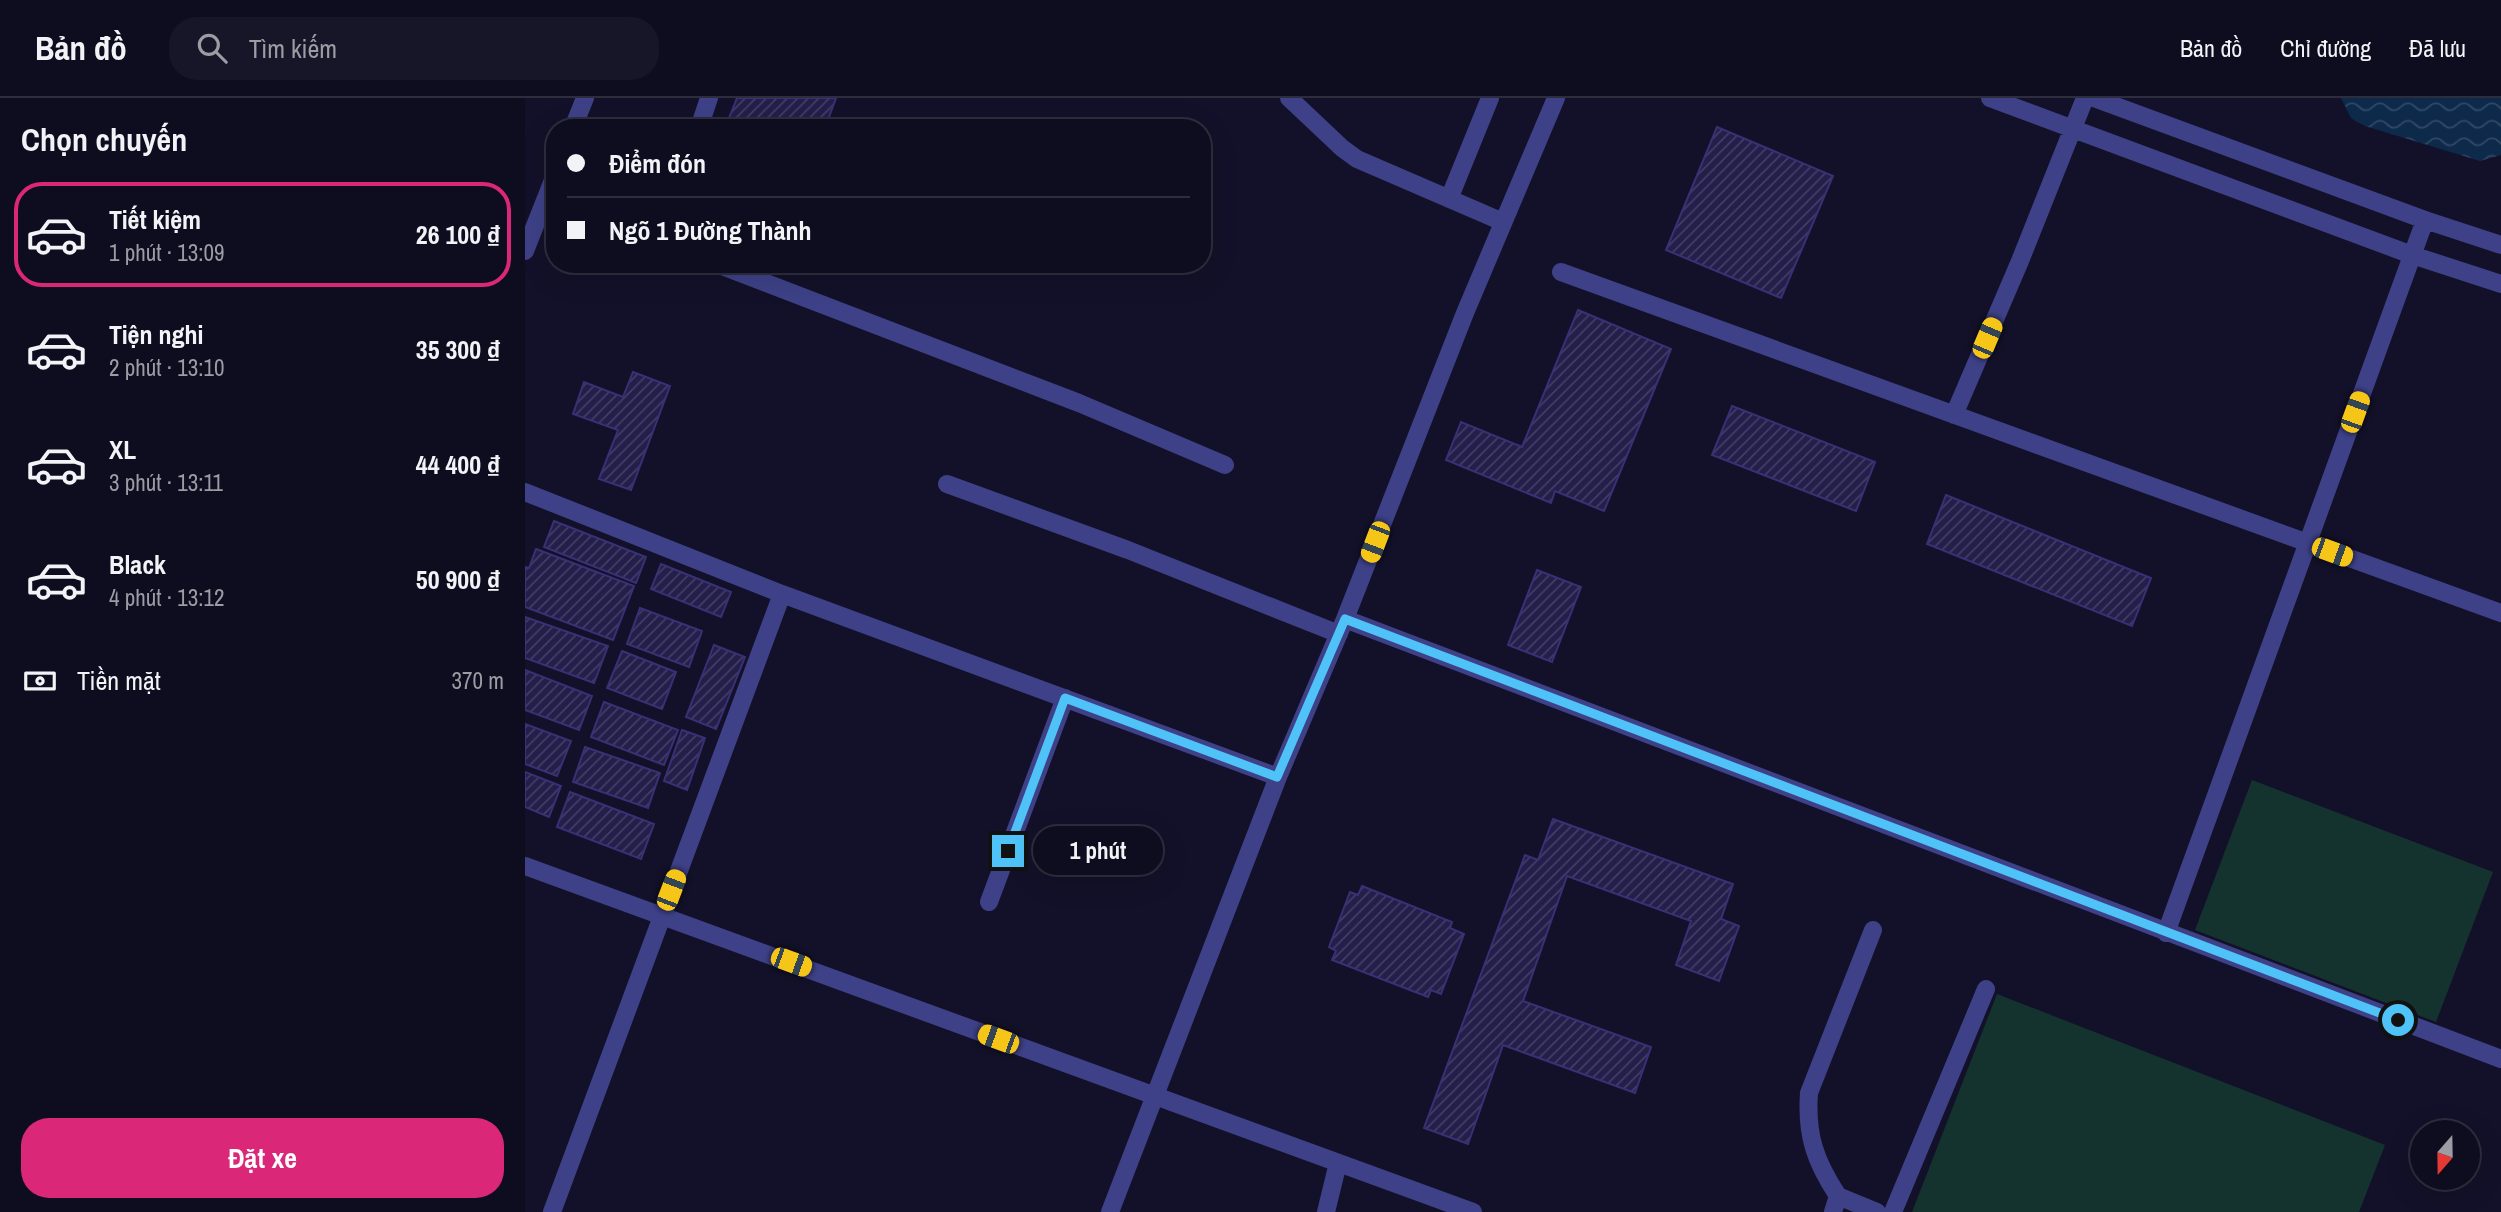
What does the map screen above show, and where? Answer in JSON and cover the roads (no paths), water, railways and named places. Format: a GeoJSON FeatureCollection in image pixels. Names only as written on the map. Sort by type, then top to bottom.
{"type":"FeatureCollection","features":[{"type":"Feature","properties":{"kind":"street"},"geometry":{"type":"LineString","coordinates":[[577,119],[585,98]]}},
{"type":"Feature","properties":{"kind":"street"},"geometry":{"type":"LineString","coordinates":[[702,119],[709,98]]}},
{"type":"Feature","properties":{"kind":"street"},"geometry":{"type":"LineString","coordinates":[[1289,98],[1357,159],[1503,222]]}},
{"type":"Feature","properties":{"kind":"street"},"geometry":{"type":"LineString","coordinates":[[1449,199],[1490,98]]}},
{"type":"Feature","properties":{"kind":"street"},"geometry":{"type":"LineString","coordinates":[[1110,1212],[1277,777],[1342,626],[1465,313],[1556,98]]}},
{"type":"Feature","properties":{"kind":"street"},"geometry":{"type":"LineString","coordinates":[[1990,98],[2412,254],[2501,284]]}},
{"type":"Feature","properties":{"kind":"street"},"geometry":{"type":"LineString","coordinates":[[1954,415],[2020,261],[2085,98]]}},
{"type":"Feature","properties":{"kind":"street"},"geometry":{"type":"LineString","coordinates":[[2094,98],[2425,220],[2501,245]]}},
{"type":"Feature","properties":{"kind":"street"},"geometry":{"type":"LineString","coordinates":[[525,251],[546,206]]}},
{"type":"Feature","properties":{"kind":"street"},"geometry":{"type":"LineString","coordinates":[[2166,933],[2425,220]]}},
{"type":"Feature","properties":{"kind":"street"},"geometry":{"type":"LineString","coordinates":[[1561,272],[2501,613]]}},
{"type":"Feature","properties":{"kind":"street"},"geometry":{"type":"LineString","coordinates":[[740,273],[1079,403],[1225,465]]}},
{"type":"Feature","properties":{"kind":"street"},"geometry":{"type":"LineString","coordinates":[[947,484],[1342,626],[2501,1059]]}},
{"type":"Feature","properties":{"kind":"street"},"geometry":{"type":"LineString","coordinates":[[525,492],[782,594],[1277,777]]}},
{"type":"Feature","properties":{"kind":"street"},"geometry":{"type":"LineString","coordinates":[[552,1212],[782,594]]}},
{"type":"Feature","properties":{"kind":"street"},"geometry":{"type":"LineString","coordinates":[[989,902],[1065,698]]}},
{"type":"Feature","properties":{"kind":"street"},"geometry":{"type":"LineString","coordinates":[[525,866],[1473,1212]]}},
{"type":"Feature","properties":{"kind":"street"},"geometry":{"type":"LineString","coordinates":[[1873,930],[1809,1093],[1808,1115],[1809,1138],[1835,1204],[1877,1212]]}},
{"type":"Feature","properties":{"kind":"street"},"geometry":{"type":"LineString","coordinates":[[1893,1212],[1986,989]]}},
{"type":"Feature","properties":{"kind":"street"},"geometry":{"type":"LineString","coordinates":[[1326,1212],[1338,1163]]}},
{"type":"Feature","properties":{"kind":"water"},"geometry":{"type":"Polygon","coordinates":[[[2341,98],[2501,98],[2501,155],[2480,161],[2365,126],[2351,118],[2341,98]]]}}]}
